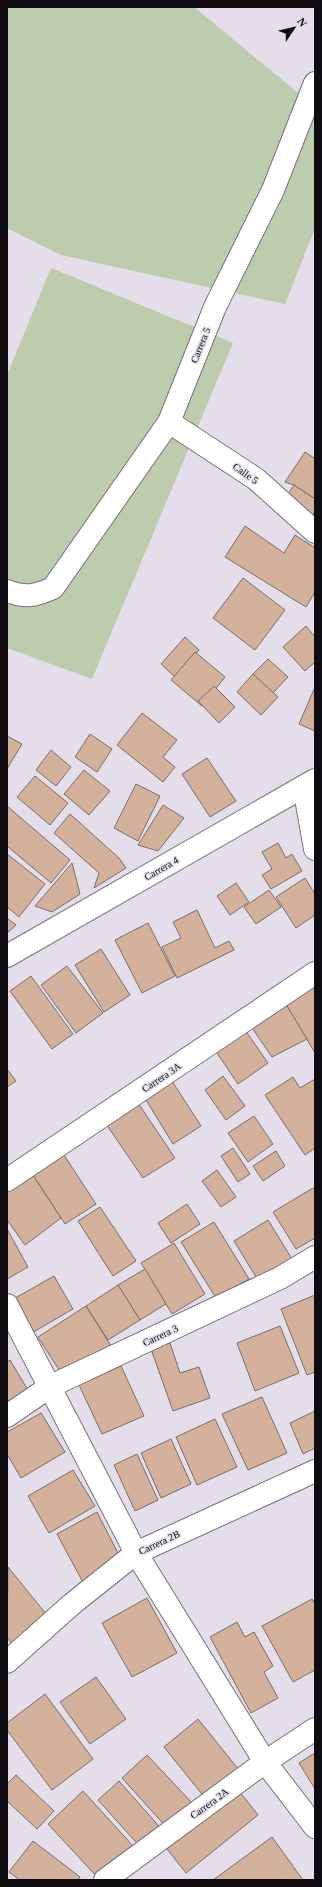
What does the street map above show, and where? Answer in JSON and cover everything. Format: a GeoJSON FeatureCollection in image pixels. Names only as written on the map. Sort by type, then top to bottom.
{"type":"FeatureCollection","features":[{"type":"Feature","properties":{"kind":"street","name":"Carrera 5"},"geometry":{"type":"LineString","coordinates":[[7,591],[18,595],[35,596],[53,588],[169,422],[215,307],[273,190],[315,83]]}},
{"type":"Feature","properties":{"kind":"street","name":"Calle 5"},"geometry":{"type":"LineString","coordinates":[[169,422],[256,479],[315,532]]}},
{"type":"Feature","properties":{"kind":"street"},"geometry":{"type":"LineString","coordinates":[[309,784],[315,849]]}},
{"type":"Feature","properties":{"kind":"street","name":"Carrera 4"},"geometry":{"type":"LineString","coordinates":[[7,956],[309,784]]}},
{"type":"Feature","properties":{"kind":"street","name":"Carrera 3A"},"geometry":{"type":"LineString","coordinates":[[7,1180],[315,973]]}},
{"type":"Feature","properties":{"kind":"street","name":"Carrera 3"},"geometry":{"type":"LineString","coordinates":[[7,1416],[50,1386],[280,1278],[315,1257]]}},
{"type":"Feature","properties":{"kind":"street"},"geometry":{"type":"LineString","coordinates":[[7,1305],[136,1553],[265,1762],[315,1827]]}},
{"type":"Feature","properties":{"kind":"street","name":"Carrera 2B"},"geometry":{"type":"LineString","coordinates":[[7,1662],[72,1604],[136,1553],[315,1471]]}},
{"type":"Feature","properties":{"kind":"street","name":"Carrera 2A"},"geometry":{"type":"LineString","coordinates":[[105,1880],[265,1762],[315,1729]]}},
{"type":"Feature","properties":{"kind":"green space"},"geometry":{"type":"Polygon","coordinates":[[[7,7],[194,7],[315,107],[315,228],[285,304],[61,255],[7,228],[7,7]]]}},
{"type":"Feature","properties":{"kind":"green space"},"geometry":{"type":"Polygon","coordinates":[[[51,268],[233,343],[92,679],[7,648],[7,375],[51,268]]]}},
{"type":"Feature","properties":{"kind":"building"},"geometry":{"type":"Polygon","coordinates":[[[305,452],[314,458],[315,456],[315,499],[294,485],[285,482],[305,452]]]}},
{"type":"Feature","properties":{"kind":"building"},"geometry":{"type":"Polygon","coordinates":[[[294,485],[315,499],[315,512],[311,518],[284,500],[294,485]]]}},
{"type":"Feature","properties":{"kind":"building"},"geometry":{"type":"Polygon","coordinates":[[[245,526],[284,553],[295,535],[315,548],[315,592],[306,607],[225,557],[245,526]]]}},
{"type":"Feature","properties":{"kind":"building"},"geometry":{"type":"Polygon","coordinates":[[[243,578],[285,610],[255,650],[213,618],[243,578]]]}},
{"type":"Feature","properties":{"kind":"building"},"geometry":{"type":"Polygon","coordinates":[[[306,626],[315,637],[315,662],[305,671],[283,647],[306,626]]]}},
{"type":"Feature","properties":{"kind":"building"},"geometry":{"type":"Polygon","coordinates":[[[185,637],[199,650],[175,677],[161,664],[185,637]]]}},
{"type":"Feature","properties":{"kind":"building"},"geometry":{"type":"Polygon","coordinates":[[[195,652],[225,677],[202,706],[171,680],[195,652]]]}},
{"type":"Feature","properties":{"kind":"building"},"geometry":{"type":"Polygon","coordinates":[[[268,659],[288,677],[272,694],[253,674],[268,659]]]}},
{"type":"Feature","properties":{"kind":"building"},"geometry":{"type":"Polygon","coordinates":[[[253,674],[278,697],[261,715],[237,692],[253,674]]]}},
{"type":"Feature","properties":{"kind":"building"},"geometry":{"type":"Polygon","coordinates":[[[214,686],[235,707],[219,723],[198,701],[214,686]]]}},
{"type":"Feature","properties":{"kind":"building"},"geometry":{"type":"Polygon","coordinates":[[[315,687],[315,731],[299,724],[315,687]]]}},
{"type":"Feature","properties":{"kind":"building"},"geometry":{"type":"Polygon","coordinates":[[[142,713],[177,740],[163,757],[175,767],[163,782],[117,745],[142,713]]]}},
{"type":"Feature","properties":{"kind":"building"},"geometry":{"type":"Polygon","coordinates":[[[90,734],[112,749],[97,772],[75,757],[90,734]]]}},
{"type":"Feature","properties":{"kind":"building"},"geometry":{"type":"Polygon","coordinates":[[[7,736],[22,744],[7,769],[7,736]]]}},
{"type":"Feature","properties":{"kind":"building"},"geometry":{"type":"Polygon","coordinates":[[[51,750],[71,767],[56,786],[36,770],[51,750]]]}},
{"type":"Feature","properties":{"kind":"building"},"geometry":{"type":"Polygon","coordinates":[[[207,758],[236,801],[210,817],[182,774],[207,758]]]}},
{"type":"Feature","properties":{"kind":"building"},"geometry":{"type":"Polygon","coordinates":[[[84,770],[110,791],[89,815],[64,794],[84,770]]]}},
{"type":"Feature","properties":{"kind":"building"},"geometry":{"type":"Polygon","coordinates":[[[35,776],[68,803],[50,825],[17,797],[35,776]]]}},
{"type":"Feature","properties":{"kind":"building"},"geometry":{"type":"Polygon","coordinates":[[[136,784],[160,796],[138,841],[114,828],[136,784]]]}},
{"type":"Feature","properties":{"kind":"building"},"geometry":{"type":"Polygon","coordinates":[[[163,805],[184,818],[158,851],[138,845],[163,805]]]}},
{"type":"Feature","properties":{"kind":"building"},"geometry":{"type":"Polygon","coordinates":[[[7,806],[70,860],[51,883],[7,846],[7,806]]]}},
{"type":"Feature","properties":{"kind":"building"},"geometry":{"type":"Polygon","coordinates":[[[70,814],[119,858],[126,868],[94,888],[99,873],[54,833],[70,814]]]}},
{"type":"Feature","properties":{"kind":"building"},"geometry":{"type":"Polygon","coordinates":[[[278,843],[286,858],[292,854],[302,871],[271,889],[262,875],[272,869],[262,852],[278,843]]]}},
{"type":"Feature","properties":{"kind":"building"},"geometry":{"type":"Polygon","coordinates":[[[7,854],[45,884],[19,917],[7,907],[7,854]]]}},
{"type":"Feature","properties":{"kind":"building"},"geometry":{"type":"Polygon","coordinates":[[[72,863],[80,894],[52,912],[35,906],[72,863]]]}},
{"type":"Feature","properties":{"kind":"building"},"geometry":{"type":"Polygon","coordinates":[[[305,878],[315,894],[315,915],[296,928],[276,897],[305,878]]]}},
{"type":"Feature","properties":{"kind":"building"},"geometry":{"type":"Polygon","coordinates":[[[236,883],[249,902],[230,915],[217,896],[236,883]]]}},
{"type":"Feature","properties":{"kind":"building"},"geometry":{"type":"Polygon","coordinates":[[[269,890],[281,907],[256,924],[244,907],[269,890]]]}},
{"type":"Feature","properties":{"kind":"building"},"geometry":{"type":"Polygon","coordinates":[[[197,910],[215,948],[229,941],[234,950],[177,978],[162,947],[181,938],[173,922],[197,910]]]}},
{"type":"Feature","properties":{"kind":"building"},"geometry":{"type":"Polygon","coordinates":[[[7,918],[16,925],[7,933],[7,918]]]}},
{"type":"Feature","properties":{"kind":"building"},"geometry":{"type":"Polygon","coordinates":[[[148,923],[175,976],[142,993],[115,940],[148,923]]]}},
{"type":"Feature","properties":{"kind":"building"},"geometry":{"type":"Polygon","coordinates":[[[101,949],[130,995],[104,1012],[75,965],[101,949]]]}},
{"type":"Feature","properties":{"kind":"building"},"geometry":{"type":"Polygon","coordinates":[[[67,966],[103,1013],[76,1033],[41,985],[67,966]]]}},
{"type":"Feature","properties":{"kind":"building"},"geometry":{"type":"Polygon","coordinates":[[[31,976],[73,1034],[52,1049],[10,991],[31,976]]]}},
{"type":"Feature","properties":{"kind":"building"},"geometry":{"type":"Polygon","coordinates":[[[315,982],[315,1053],[284,1001],[315,982]]]}},
{"type":"Feature","properties":{"kind":"building"},"geometry":{"type":"Polygon","coordinates":[[[284,1001],[307,1039],[272,1057],[248,1022],[284,1001]]]}},
{"type":"Feature","properties":{"kind":"building"},"geometry":{"type":"Polygon","coordinates":[[[243,1027],[268,1063],[238,1084],[213,1047],[243,1027]]]}},
{"type":"Feature","properties":{"kind":"building"},"geometry":{"type":"Polygon","coordinates":[[[7,1069],[16,1081],[7,1087],[7,1069]]]}},
{"type":"Feature","properties":{"kind":"building"},"geometry":{"type":"Polygon","coordinates":[[[223,1076],[245,1106],[226,1120],[205,1090],[223,1076]]]}},
{"type":"Feature","properties":{"kind":"building"},"geometry":{"type":"Polygon","coordinates":[[[293,1077],[300,1088],[315,1079],[315,1148],[305,1155],[265,1095],[293,1077]]]}},
{"type":"Feature","properties":{"kind":"building"},"geometry":{"type":"Polygon","coordinates":[[[170,1078],[201,1126],[173,1144],[143,1095],[170,1078]]]}},
{"type":"Feature","properties":{"kind":"building"},"geometry":{"type":"Polygon","coordinates":[[[136,1100],[175,1158],[143,1178],[104,1121],[136,1100]]]}},
{"type":"Feature","properties":{"kind":"building"},"geometry":{"type":"Polygon","coordinates":[[[254,1116],[273,1144],[248,1162],[228,1133],[254,1116]]]}},
{"type":"Feature","properties":{"kind":"building"},"geometry":{"type":"Polygon","coordinates":[[[233,1148],[250,1174],[238,1182],[221,1156],[233,1148]]]}},
{"type":"Feature","properties":{"kind":"building"},"geometry":{"type":"Polygon","coordinates":[[[60,1149],[96,1204],[65,1224],[29,1169],[60,1149]]]}},
{"type":"Feature","properties":{"kind":"building"},"geometry":{"type":"Polygon","coordinates":[[[276,1151],[285,1166],[263,1181],[253,1166],[276,1151]]]}},
{"type":"Feature","properties":{"kind":"building"},"geometry":{"type":"Polygon","coordinates":[[[29,1169],[61,1218],[25,1245],[7,1220],[7,1186],[29,1169]]]}},
{"type":"Feature","properties":{"kind":"building"},"geometry":{"type":"Polygon","coordinates":[[[217,1170],[236,1197],[221,1207],[202,1181],[217,1170]]]}},
{"type":"Feature","properties":{"kind":"building"},"geometry":{"type":"Polygon","coordinates":[[[313,1188],[315,1190],[315,1238],[296,1249],[273,1212],[313,1188]]]}},
{"type":"Feature","properties":{"kind":"building"},"geometry":{"type":"Polygon","coordinates":[[[187,1204],[200,1224],[171,1243],[158,1223],[187,1204]]]}},
{"type":"Feature","properties":{"kind":"building"},"geometry":{"type":"Polygon","coordinates":[[[100,1207],[136,1261],[113,1276],[78,1221],[100,1207]]]}},
{"type":"Feature","properties":{"kind":"building"},"geometry":{"type":"Polygon","coordinates":[[[268,1220],[292,1259],[258,1280],[234,1241],[268,1220]]]}},
{"type":"Feature","properties":{"kind":"building"},"geometry":{"type":"Polygon","coordinates":[[[214,1222],[249,1279],[216,1298],[181,1242],[214,1222]]]}},
{"type":"Feature","properties":{"kind":"building"},"geometry":{"type":"Polygon","coordinates":[[[7,1229],[28,1267],[7,1279],[7,1229]]]}},
{"type":"Feature","properties":{"kind":"building"},"geometry":{"type":"Polygon","coordinates":[[[174,1243],[205,1294],[172,1314],[141,1263],[174,1243]]]}},
{"type":"Feature","properties":{"kind":"building"},"geometry":{"type":"Polygon","coordinates":[[[145,1269],[166,1304],[140,1320],[118,1285],[145,1269]]]}},
{"type":"Feature","properties":{"kind":"building"},"geometry":{"type":"Polygon","coordinates":[[[54,1276],[73,1309],[30,1334],[10,1301],[54,1276]]]}},
{"type":"Feature","properties":{"kind":"building"},"geometry":{"type":"Polygon","coordinates":[[[118,1285],[140,1320],[108,1340],[86,1306],[118,1285]]]}},
{"type":"Feature","properties":{"kind":"building"},"geometry":{"type":"Polygon","coordinates":[[[315,1295],[315,1372],[307,1375],[281,1309],[315,1295]]]}},
{"type":"Feature","properties":{"kind":"building"},"geometry":{"type":"Polygon","coordinates":[[[86,1306],[111,1346],[63,1376],[38,1337],[86,1306]]]}},
{"type":"Feature","properties":{"kind":"building"},"geometry":{"type":"Polygon","coordinates":[[[280,1326],[299,1373],[255,1391],[237,1343],[280,1326]]]}},
{"type":"Feature","properties":{"kind":"building"},"geometry":{"type":"Polygon","coordinates":[[[170,1343],[180,1373],[199,1367],[210,1398],[173,1411],[151,1349],[170,1343]]]}},
{"type":"Feature","properties":{"kind":"building"},"geometry":{"type":"Polygon","coordinates":[[[10,1360],[28,1390],[7,1402],[7,1362],[10,1360]]]}},
{"type":"Feature","properties":{"kind":"building"},"geometry":{"type":"Polygon","coordinates":[[[121,1366],[144,1416],[102,1434],[79,1385],[121,1366]]]}},
{"type":"Feature","properties":{"kind":"building"},"geometry":{"type":"Polygon","coordinates":[[[262,1397],[287,1453],[248,1470],[222,1414],[262,1397]]]}},
{"type":"Feature","properties":{"kind":"building"},"geometry":{"type":"Polygon","coordinates":[[[315,1411],[315,1448],[303,1454],[290,1423],[315,1411]]]}},
{"type":"Feature","properties":{"kind":"building"},"geometry":{"type":"Polygon","coordinates":[[[41,1413],[65,1452],[21,1478],[7,1454],[7,1432],[41,1413]]]}},
{"type":"Feature","properties":{"kind":"building"},"geometry":{"type":"Polygon","coordinates":[[[215,1419],[237,1467],[197,1485],[176,1437],[215,1419]]]}},
{"type":"Feature","properties":{"kind":"building"},"geometry":{"type":"Polygon","coordinates":[[[171,1439],[191,1484],[161,1498],[141,1453],[171,1439]]]}},
{"type":"Feature","properties":{"kind":"building"},"geometry":{"type":"Polygon","coordinates":[[[137,1454],[158,1500],[135,1511],[114,1465],[137,1454]]]}},
{"type":"Feature","properties":{"kind":"building"},"geometry":{"type":"Polygon","coordinates":[[[73,1470],[95,1506],[49,1533],[28,1496],[73,1470]]]}},
{"type":"Feature","properties":{"kind":"building"},"geometry":{"type":"Polygon","coordinates":[[[97,1512],[122,1561],[86,1588],[57,1534],[97,1512]]]}},
{"type":"Feature","properties":{"kind":"building"},"geometry":{"type":"Polygon","coordinates":[[[8,1567],[51,1620],[16,1649],[7,1637],[8,1567]]]}},
{"type":"Feature","properties":{"kind":"building"},"geometry":{"type":"Polygon","coordinates":[[[147,1598],[177,1653],[132,1677],[102,1623],[147,1598]]]}},
{"type":"Feature","properties":{"kind":"building"},"geometry":{"type":"Polygon","coordinates":[[[312,1599],[315,1604],[315,1670],[293,1682],[262,1626],[312,1599]]]}},
{"type":"Feature","properties":{"kind":"building"},"geometry":{"type":"Polygon","coordinates":[[[237,1622],[245,1637],[254,1632],[273,1666],[264,1672],[278,1698],[251,1713],[210,1637],[237,1622]]]}},
{"type":"Feature","properties":{"kind":"building"},"geometry":{"type":"Polygon","coordinates":[[[96,1677],[126,1719],[90,1744],[60,1702],[96,1677]]]}},
{"type":"Feature","properties":{"kind":"building"},"geometry":{"type":"Polygon","coordinates":[[[45,1694],[93,1759],[52,1790],[7,1730],[7,1723],[45,1694]]]}},
{"type":"Feature","properties":{"kind":"building"},"geometry":{"type":"Polygon","coordinates":[[[198,1719],[239,1770],[205,1798],[164,1747],[198,1719]]]}},
{"type":"Feature","properties":{"kind":"building"},"geometry":{"type":"Polygon","coordinates":[[[313,1754],[315,1756],[315,1789],[299,1763],[313,1754]]]}},
{"type":"Feature","properties":{"kind":"building"},"geometry":{"type":"Polygon","coordinates":[[[147,1755],[194,1805],[168,1829],[122,1778],[147,1755]]]}},
{"type":"Feature","properties":{"kind":"building"},"geometry":{"type":"Polygon","coordinates":[[[16,1775],[54,1811],[37,1829],[7,1801],[7,1784],[16,1775]]]}},
{"type":"Feature","properties":{"kind":"building"},"geometry":{"type":"Polygon","coordinates":[[[119,1781],[164,1832],[143,1850],[98,1800],[119,1781]]]}},
{"type":"Feature","properties":{"kind":"building"},"geometry":{"type":"Polygon","coordinates":[[[235,1786],[258,1815],[186,1873],[163,1844],[235,1786]]]}},
{"type":"Feature","properties":{"kind":"building"},"geometry":{"type":"Polygon","coordinates":[[[83,1791],[134,1847],[99,1879],[48,1824],[83,1791]]]}},
{"type":"Feature","properties":{"kind":"building"},"geometry":{"type":"Polygon","coordinates":[[[272,1837],[303,1880],[213,1880],[272,1837]]]}},
{"type":"Feature","properties":{"kind":"building"},"geometry":{"type":"Polygon","coordinates":[[[33,1841],[80,1877],[78,1880],[20,1880],[9,1872],[33,1841]]]}}]}
